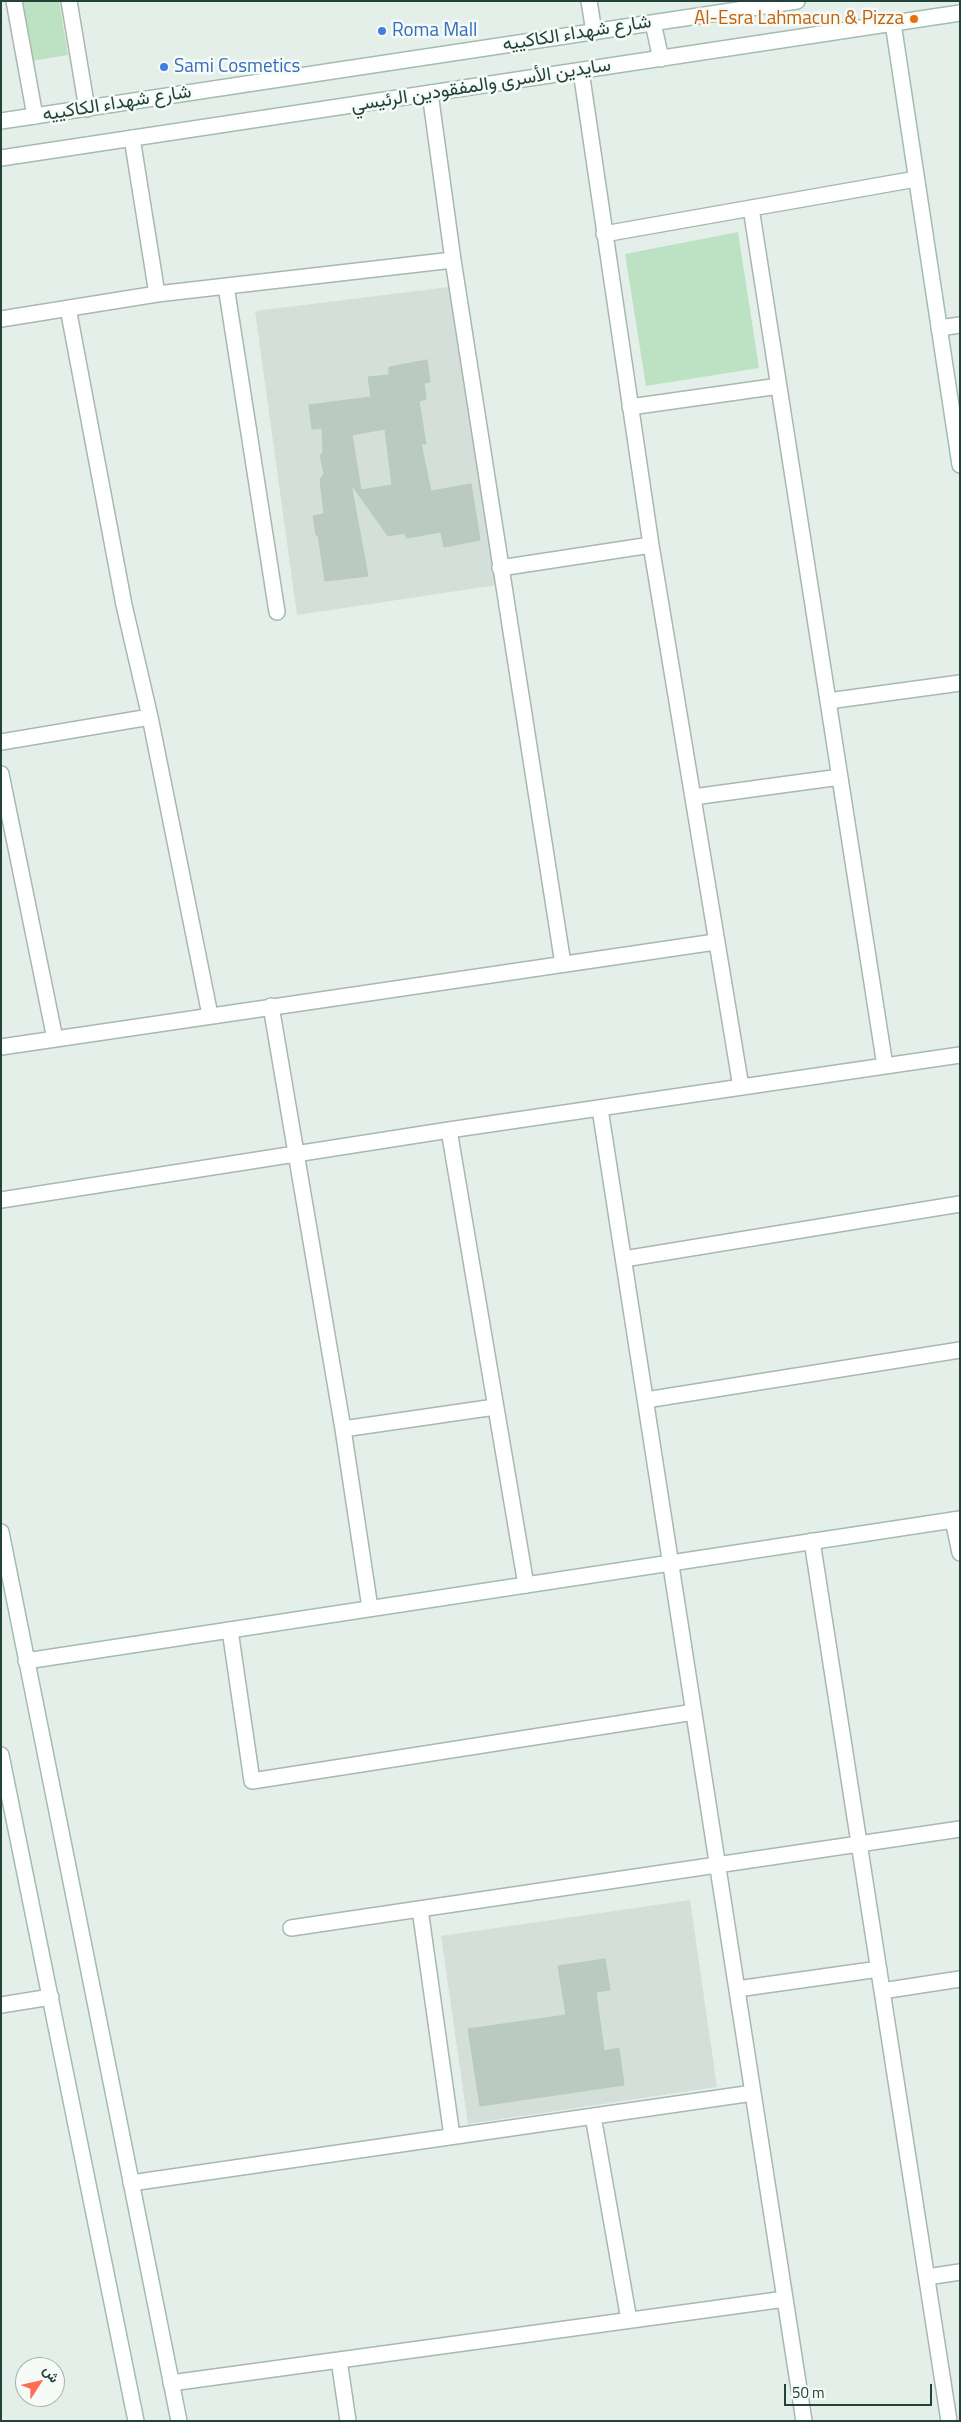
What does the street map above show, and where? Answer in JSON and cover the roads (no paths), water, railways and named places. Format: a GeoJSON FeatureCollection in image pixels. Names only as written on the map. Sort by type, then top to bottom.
{"type":"FeatureCollection","features":[{"type":"Feature","properties":{"kind":"street"},"geometry":{"type":"LineString","coordinates":[[14,1],[35,116]]}},
{"type":"Feature","properties":{"kind":"street"},"geometry":{"type":"LineString","coordinates":[[68,1],[87,109]]}},
{"type":"Feature","properties":{"kind":"street"},"geometry":{"type":"LineString","coordinates":[[589,1],[594,32]]}},
{"type":"Feature","properties":{"kind":"street","name":"شارع شهداء الكاكييه"},"geometry":{"type":"LineString","coordinates":[[1,121],[653,23],[727,6],[797,1]]}},
{"type":"Feature","properties":{"kind":"street","name":"سايدين الأسرى والمفقودين الرئيسي"},"geometry":{"type":"LineString","coordinates":[[1,158],[960,13]]}},
{"type":"Feature","properties":{"kind":"street"},"geometry":{"type":"LineString","coordinates":[[653,23],[660,58]]}},
{"type":"Feature","properties":{"kind":"street"},"geometry":{"type":"LineString","coordinates":[[893,23],[960,465]]}},
{"type":"Feature","properties":{"kind":"street"},"geometry":{"type":"LineString","coordinates":[[581,71],[651,545],[693,796],[715,942],[741,1087]]}},
{"type":"Feature","properties":{"kind":"street"},"geometry":{"type":"LineString","coordinates":[[430,93],[452,260],[562,964]]}},
{"type":"Feature","properties":{"kind":"street"},"geometry":{"type":"LineString","coordinates":[[132,138],[157,294]]}},
{"type":"Feature","properties":{"kind":"street"},"geometry":{"type":"LineString","coordinates":[[604,234],[916,179]]}},
{"type":"Feature","properties":{"kind":"street"},"geometry":{"type":"LineString","coordinates":[[751,208],[885,1066]]}},
{"type":"Feature","properties":{"kind":"street"},"geometry":{"type":"LineString","coordinates":[[1,319],[157,294],[452,260]]}},
{"type":"Feature","properties":{"kind":"street"},"geometry":{"type":"LineString","coordinates":[[226,286],[277,612]]}},
{"type":"Feature","properties":{"kind":"street"},"geometry":{"type":"LineString","coordinates":[[68,308],[124,605],[150,717],[210,1015]]}},
{"type":"Feature","properties":{"kind":"street"},"geometry":{"type":"LineString","coordinates":[[939,328],[960,325]]}},
{"type":"Feature","properties":{"kind":"street"},"geometry":{"type":"LineString","coordinates":[[630,407],[778,386]]}},
{"type":"Feature","properties":{"kind":"street"},"geometry":{"type":"LineString","coordinates":[[500,568],[651,545]]}},
{"type":"Feature","properties":{"kind":"street"},"geometry":{"type":"LineString","coordinates":[[828,701],[960,683]]}},
{"type":"Feature","properties":{"kind":"street"},"geometry":{"type":"LineString","coordinates":[[1,742],[150,717]]}},
{"type":"Feature","properties":{"kind":"street"},"geometry":{"type":"LineString","coordinates":[[1,774],[55,1039]]}},
{"type":"Feature","properties":{"kind":"street"},"geometry":{"type":"LineString","coordinates":[[693,796],[840,777]]}},
{"type":"Feature","properties":{"kind":"street"},"geometry":{"type":"LineString","coordinates":[[1,1047],[715,942]]}},
{"type":"Feature","properties":{"kind":"street"},"geometry":{"type":"LineString","coordinates":[[271,1006],[294,1153],[343,1429],[370,1608]]}},
{"type":"Feature","properties":{"kind":"street"},"geometry":{"type":"LineString","coordinates":[[1,1200],[294,1153],[960,1055]]}},
{"type":"Feature","properties":{"kind":"street"},"geometry":{"type":"LineString","coordinates":[[600,1109],[804,2421]]}},
{"type":"Feature","properties":{"kind":"street"},"geometry":{"type":"LineString","coordinates":[[450,1130],[526,1585]]}},
{"type":"Feature","properties":{"kind":"street"},"geometry":{"type":"LineString","coordinates":[[624,1259],[960,1204]]}},
{"type":"Feature","properties":{"kind":"street"},"geometry":{"type":"LineString","coordinates":[[646,1400],[960,1350]]}},
{"type":"Feature","properties":{"kind":"street"},"geometry":{"type":"LineString","coordinates":[[343,1429],[495,1407]]}},
{"type":"Feature","properties":{"kind":"street"},"geometry":{"type":"LineString","coordinates":[[26,1660],[957,1519],[960,1553]]}},
{"type":"Feature","properties":{"kind":"street"},"geometry":{"type":"LineString","coordinates":[[1,1532],[179,2421]]}},
{"type":"Feature","properties":{"kind":"street"},"geometry":{"type":"LineString","coordinates":[[812,1541],[949,2421]]}},
{"type":"Feature","properties":{"kind":"street"},"geometry":{"type":"LineString","coordinates":[[230,1630],[252,1781],[694,1712]]}},
{"type":"Feature","properties":{"kind":"street"},"geometry":{"type":"LineString","coordinates":[[1,1755],[136,2421]]}},
{"type":"Feature","properties":{"kind":"street"},"geometry":{"type":"LineString","coordinates":[[291,1928],[960,1829]]}},
{"type":"Feature","properties":{"kind":"street"},"geometry":{"type":"LineString","coordinates":[[420,1909],[452,2136]]}},
{"type":"Feature","properties":{"kind":"street"},"geometry":{"type":"LineString","coordinates":[[737,1989],[879,1970]]}},
{"type":"Feature","properties":{"kind":"street"},"geometry":{"type":"LineString","coordinates":[[882,1991],[960,1979]]}},
{"type":"Feature","properties":{"kind":"street"},"geometry":{"type":"LineString","coordinates":[[1,2005],[51,1997]]}},
{"type":"Feature","properties":{"kind":"street"},"geometry":{"type":"LineString","coordinates":[[131,2183],[753,2093]]}},
{"type":"Feature","properties":{"kind":"street"},"geometry":{"type":"LineString","coordinates":[[593,2116],[629,2320]]}},
{"type":"Feature","properties":{"kind":"street"},"geometry":{"type":"LineString","coordinates":[[927,2277],[960,2272]]}},
{"type":"Feature","properties":{"kind":"street"},"geometry":{"type":"LineString","coordinates":[[171,2383],[786,2299]]}},
{"type":"Feature","properties":{"kind":"street"},"geometry":{"type":"LineString","coordinates":[[339,2360],[348,2421]]}},
{"type":"Feature","properties":{"kind":"place","name":"Al-Esra Lahmacun & Pizza"},"geometry":{"type":"Point","coordinates":[914,19]}},
{"type":"Feature","properties":{"kind":"place","name":"Roma Mall"},"geometry":{"type":"Point","coordinates":[382,31]}},
{"type":"Feature","properties":{"kind":"place","name":"Sami Cosmetics"},"geometry":{"type":"Point","coordinates":[164,67]}}]}
